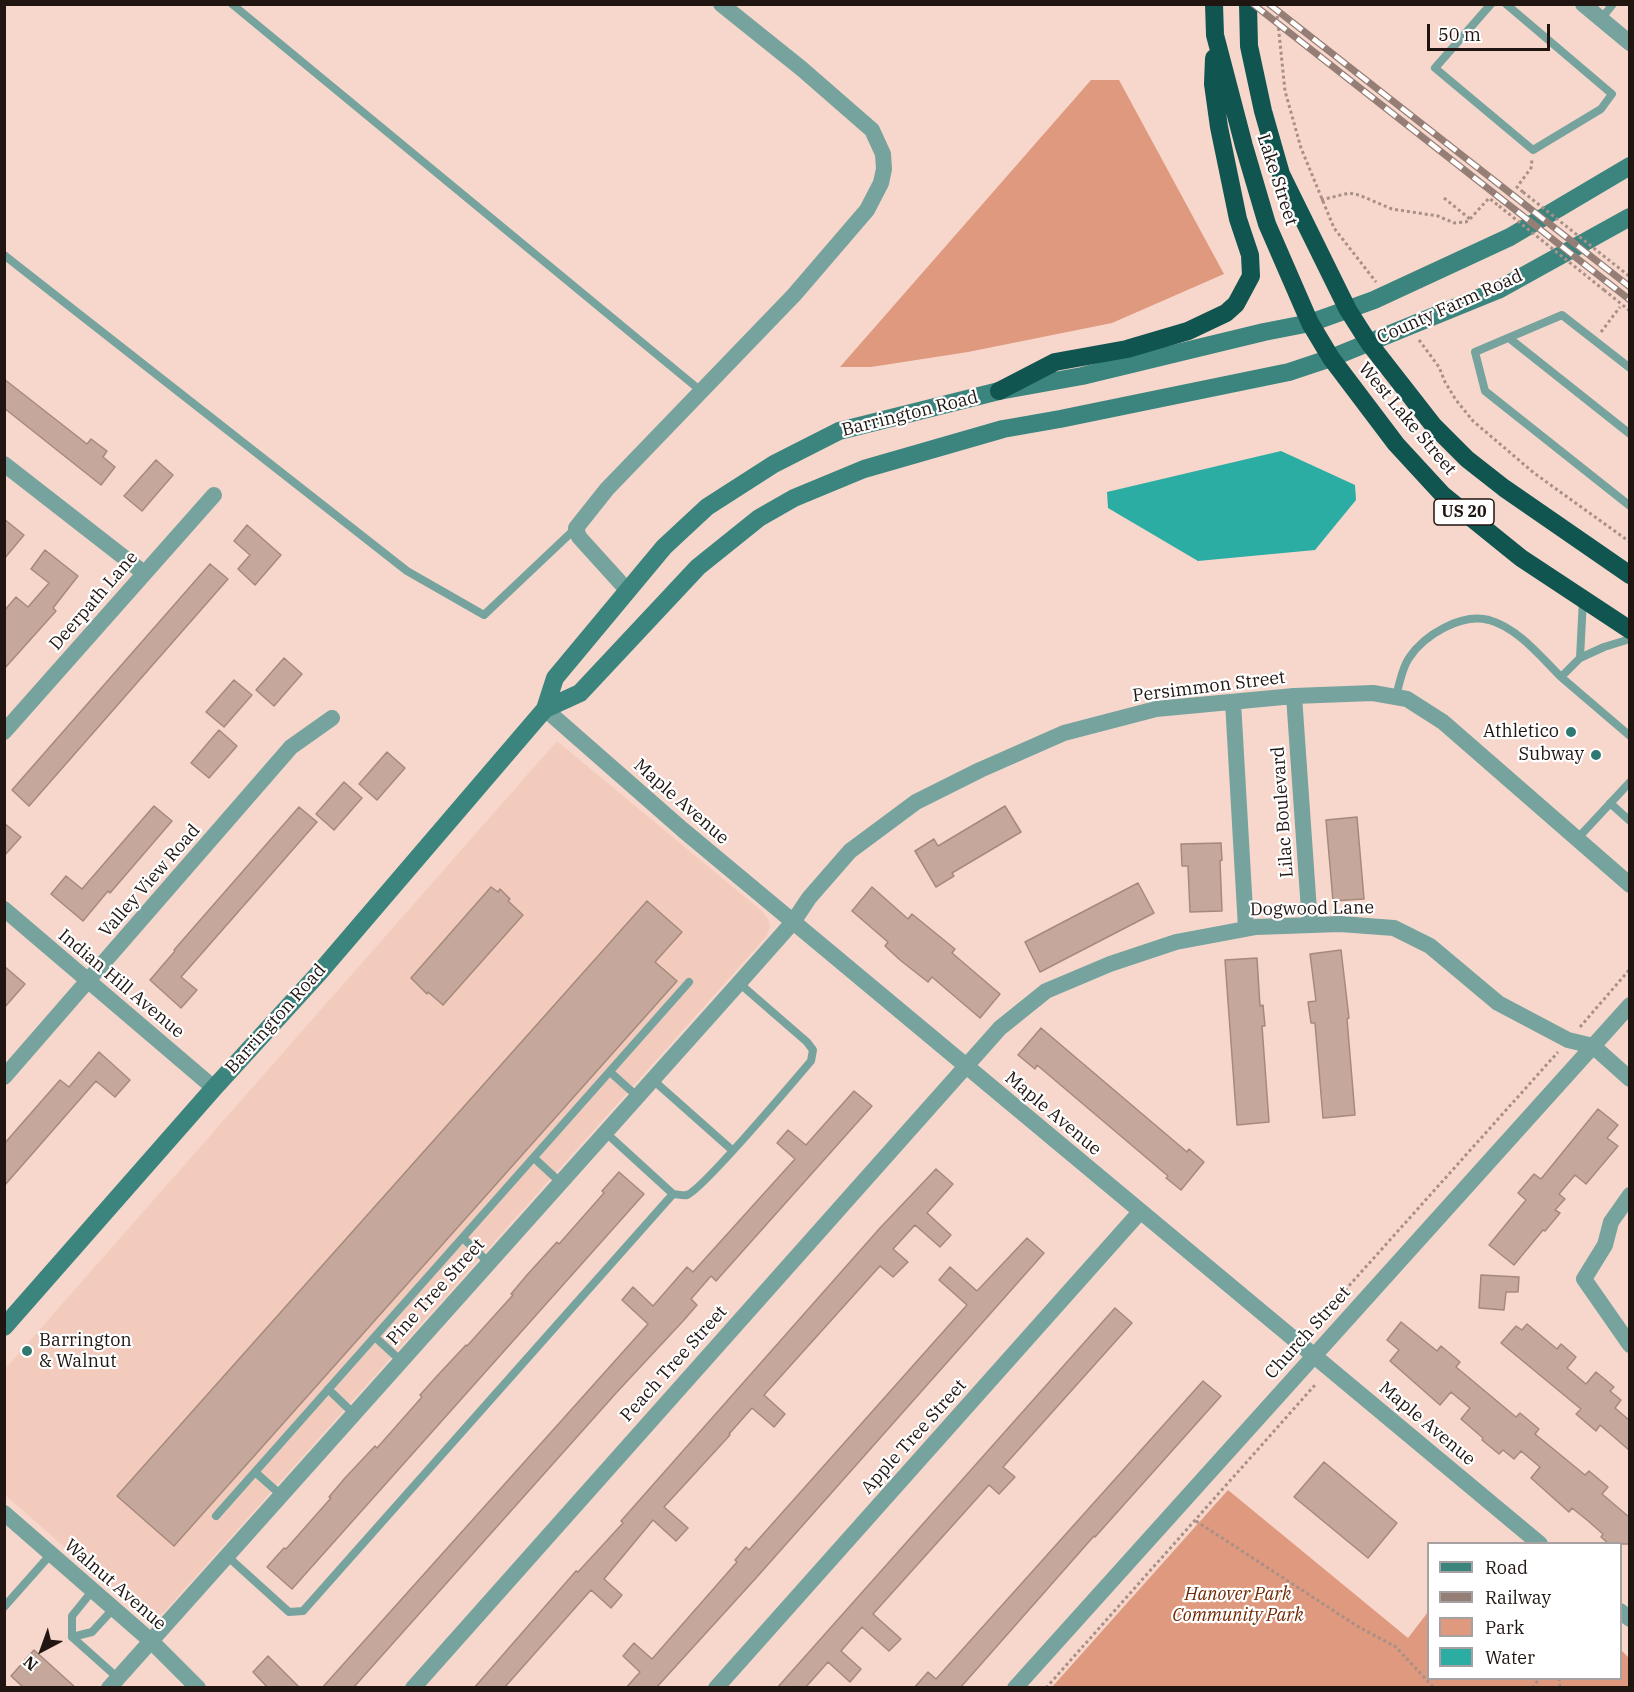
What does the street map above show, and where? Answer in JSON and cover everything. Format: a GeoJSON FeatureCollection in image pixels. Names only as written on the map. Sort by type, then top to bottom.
{"type":"FeatureCollection","features":[{"type":"Feature","properties":{"kind":"highway","name":"Lake Street"},"geometry":{"type":"LineString","coordinates":[[1214,4],[1215,35],[1267,224],[1310,323],[1331,358]]}},
{"type":"Feature","properties":{"kind":"highway","name":"Lake Street"},"geometry":{"type":"LineString","coordinates":[[1248,4],[1250,46],[1263,111],[1281,174],[1348,310]]}},
{"type":"Feature","properties":{"kind":"highway"},"geometry":{"type":"LineString","coordinates":[[999,391],[1055,362],[1127,349],[1188,331],[1226,313],[1236,304],[1251,276],[1250,255],[1238,219],[1219,127],[1214,84],[1215,35]]}},
{"type":"Feature","properties":{"kind":"highway","name":"West Lake Street"},"geometry":{"type":"LineString","coordinates":[[1348,310],[1369,343],[1426,418],[1467,459],[1504,488],[1629,575]]}},
{"type":"Feature","properties":{"kind":"highway","name":"West Lake Street"},"geometry":{"type":"LineString","coordinates":[[1331,358],[1396,444],[1443,495],[1521,558],[1629,630]]}},
{"type":"Feature","properties":{"kind":"main road","name":"County Farm Road"},"geometry":{"type":"LineString","coordinates":[[1348,310],[1510,237],[1629,166]]}},
{"type":"Feature","properties":{"kind":"main road","name":"County Farm Road"},"geometry":{"type":"LineString","coordinates":[[1331,358],[1498,290],[1629,217]]}},
{"type":"Feature","properties":{"kind":"main road","name":"Barrington Road"},"geometry":{"type":"LineString","coordinates":[[4,1326],[319,973],[545,709],[555,678],[627,590],[664,547],[707,507],[774,464],[839,431],[999,391],[1082,376],[1310,323],[1348,310]]}},
{"type":"Feature","properties":{"kind":"main road","name":"Barrington Road"},"geometry":{"type":"LineString","coordinates":[[545,709],[580,693],[698,567],[759,518],[794,498],[864,469],[1003,429],[1289,372],[1331,358]]}},
{"type":"Feature","properties":{"kind":"street"},"geometry":{"type":"LineString","coordinates":[[627,590],[579,537],[576,528],[607,489],[794,295],[867,210],[881,183],[884,169],[883,154],[872,130],[802,69],[721,4]]}},
{"type":"Feature","properties":{"kind":"street"},"geometry":{"type":"LineString","coordinates":[[1583,4],[1629,43]]}},
{"type":"Feature","properties":{"kind":"street"},"geometry":{"type":"LineString","coordinates":[[4,464],[144,573]]}},
{"type":"Feature","properties":{"kind":"street","name":"Deerpath Lane"},"geometry":{"type":"LineString","coordinates":[[4,732],[214,495]]}},
{"type":"Feature","properties":{"kind":"street","name":"Persimmon Street"},"geometry":{"type":"LineString","coordinates":[[793,922],[809,898],[850,851],[916,802],[1064,733],[1156,710],[1294,696],[1373,693],[1407,699],[1443,722],[1629,885]]}},
{"type":"Feature","properties":{"kind":"street","name":"Lilac Boulevard"},"geometry":{"type":"LineString","coordinates":[[1294,696],[1310,925]]}},
{"type":"Feature","properties":{"kind":"street"},"geometry":{"type":"LineString","coordinates":[[1233,702],[1246,928]]}},
{"type":"Feature","properties":{"kind":"street","name":"Maple Avenue"},"geometry":{"type":"LineString","coordinates":[[545,709],[683,830],[1140,1212],[1315,1354],[1538,1542]]}},
{"type":"Feature","properties":{"kind":"street","name":"Valley View Road"},"geometry":{"type":"LineString","coordinates":[[4,1077],[291,747],[332,718]]}},
{"type":"Feature","properties":{"kind":"street","name":"Indian Hill Avenue"},"geometry":{"type":"LineString","coordinates":[[4,909],[214,1088]]}},
{"type":"Feature","properties":{"kind":"street","name":"Pine Tree Street"},"geometry":{"type":"LineString","coordinates":[[114,1683],[793,922]]}},
{"type":"Feature","properties":{"kind":"street","name":"Dogwood Lane"},"geometry":{"type":"LineString","coordinates":[[965,1066],[1000,1028],[1046,991],[1110,964],[1176,942],[1246,928],[1340,924],[1394,928],[1430,946],[1498,1003],[1568,1040],[1593,1046]]}},
{"type":"Feature","properties":{"kind":"street","name":"Church Street"},"geometry":{"type":"LineString","coordinates":[[1016,1688],[1629,1005]]}},
{"type":"Feature","properties":{"kind":"street"},"geometry":{"type":"LineString","coordinates":[[1593,1046],[1629,1079]]}},
{"type":"Feature","properties":{"kind":"street","name":"Peach Tree Street"},"geometry":{"type":"LineString","coordinates":[[412,1688],[965,1066]]}},
{"type":"Feature","properties":{"kind":"street"},"geometry":{"type":"LineString","coordinates":[[1629,1195],[1611,1222],[1605,1245],[1584,1279],[1629,1345]]}},
{"type":"Feature","properties":{"kind":"street","name":"Apple Tree Street"},"geometry":{"type":"LineString","coordinates":[[716,1688],[1140,1212]]}},
{"type":"Feature","properties":{"kind":"street","name":"Walnut Avenue"},"geometry":{"type":"LineString","coordinates":[[7,1520],[114,1608],[198,1688]]}},
{"type":"Feature","properties":{"kind":"lane"},"geometry":{"type":"LineString","coordinates":[[232,4],[701,391]]}},
{"type":"Feature","properties":{"kind":"lane"},"geometry":{"type":"LineString","coordinates":[[1491,4],[1435,68],[1533,150],[1601,109],[1612,94],[1506,4]]}},
{"type":"Feature","properties":{"kind":"lane"},"geometry":{"type":"LineString","coordinates":[[1601,19],[1613,4]]}},
{"type":"Feature","properties":{"kind":"lane"},"geometry":{"type":"LineString","coordinates":[[4,255],[407,572],[484,615],[576,528]]}},
{"type":"Feature","properties":{"kind":"lane"},"geometry":{"type":"LineString","coordinates":[[1629,368],[1562,315],[1475,352],[1485,391],[1629,506]]}},
{"type":"Feature","properties":{"kind":"lane"},"geometry":{"type":"LineString","coordinates":[[1509,338],[1629,434]]}},
{"type":"Feature","properties":{"kind":"lane"},"geometry":{"type":"LineString","coordinates":[[1580,658],[1583,598]]}},
{"type":"Feature","properties":{"kind":"lane"},"geometry":{"type":"LineString","coordinates":[[1396,697],[1408,658],[1431,635],[1460,620],[1488,620],[1509,630],[1528,644],[1561,677],[1629,736]]}},
{"type":"Feature","properties":{"kind":"lane"},"geometry":{"type":"LineString","coordinates":[[1561,677],[1580,658],[1629,639]]}},
{"type":"Feature","properties":{"kind":"lane"},"geometry":{"type":"LineString","coordinates":[[1577,839],[1629,782]]}},
{"type":"Feature","properties":{"kind":"lane"},"geometry":{"type":"LineString","coordinates":[[1610,803],[1629,821]]}},
{"type":"Feature","properties":{"kind":"lane"},"geometry":{"type":"LineString","coordinates":[[216,1516],[689,982]]}},
{"type":"Feature","properties":{"kind":"lane"},"geometry":{"type":"LineString","coordinates":[[604,1132],[673,1194],[687,1195],[699,1187],[811,1061],[813,1050],[807,1042],[739,983]]}},
{"type":"Feature","properties":{"kind":"lane"},"geometry":{"type":"LineString","coordinates":[[610,1072],[638,1096]]}},
{"type":"Feature","properties":{"kind":"lane"},"geometry":{"type":"LineString","coordinates":[[653,1080],[732,1150]]}},
{"type":"Feature","properties":{"kind":"lane"},"geometry":{"type":"LineString","coordinates":[[534,1158],[560,1182]]}},
{"type":"Feature","properties":{"kind":"lane"},"geometry":{"type":"LineString","coordinates":[[227,1556],[289,1612],[303,1611],[673,1194]]}},
{"type":"Feature","properties":{"kind":"lane"},"geometry":{"type":"LineString","coordinates":[[463,1238],[489,1262]]}},
{"type":"Feature","properties":{"kind":"lane"},"geometry":{"type":"LineString","coordinates":[[375,1337],[401,1361]]}},
{"type":"Feature","properties":{"kind":"lane"},"geometry":{"type":"LineString","coordinates":[[328,1389],[354,1413]]}},
{"type":"Feature","properties":{"kind":"lane"},"geometry":{"type":"LineString","coordinates":[[255,1472],[281,1495]]}},
{"type":"Feature","properties":{"kind":"lane"},"geometry":{"type":"LineString","coordinates":[[4,1607],[51,1554]]}},
{"type":"Feature","properties":{"kind":"lane"},"geometry":{"type":"LineString","coordinates":[[93,1590],[72,1616],[72,1637],[114,1683]]}},
{"type":"Feature","properties":{"kind":"lane"},"geometry":{"type":"LineString","coordinates":[[72,1637],[92,1632],[114,1608]]}},
{"type":"Feature","properties":{"kind":"path"},"geometry":{"type":"LineString","coordinates":[[1276,4],[1285,91],[1301,148],[1334,228],[1368,272]]}},
{"type":"Feature","properties":{"kind":"path"},"geometry":{"type":"LineString","coordinates":[[1527,174],[1517,187],[1629,276]]}},
{"type":"Feature","properties":{"kind":"path"},"geometry":{"type":"LineString","coordinates":[[1321,200],[1349,193],[1392,209],[1438,216],[1454,223],[1466,222],[1489,198],[1629,311]]}},
{"type":"Feature","properties":{"kind":"path"},"geometry":{"type":"LineString","coordinates":[[1444,198],[1470,219]]}},
{"type":"Feature","properties":{"kind":"path"},"geometry":{"type":"LineString","coordinates":[[1611,318],[1620,307]]}},
{"type":"Feature","properties":{"kind":"path"},"geometry":{"type":"LineString","coordinates":[[1439,367],[1456,400],[1473,421],[1534,473],[1629,542]]}},
{"type":"Feature","properties":{"kind":"path"},"geometry":{"type":"LineString","coordinates":[[1313,1326],[1629,969]]}},
{"type":"Feature","properties":{"kind":"path"},"geometry":{"type":"LineString","coordinates":[[1047,1688],[1315,1385]]}},
{"type":"Feature","properties":{"kind":"path"},"geometry":{"type":"LineString","coordinates":[[1196,1521],[1357,1626],[1396,1647],[1434,1688]]}},
{"type":"Feature","properties":{"kind":"shaded area"},"geometry":{"type":"Polygon","coordinates":[[[557,741],[763,912],[769,921],[770,928],[766,937],[165,1611],[156,1617],[142,1615],[5,1495],[5,1369],[557,741]]]}},
{"type":"Feature","properties":{"kind":"green space"},"geometry":{"type":"Polygon","coordinates":[[[1091,80],[1119,80],[1224,274],[1112,323],[968,352],[871,367],[840,367],[1091,80]]]}},
{"type":"Feature","properties":{"kind":"green space","name":"Hanover Park Community Park"},"geometry":{"type":"Polygon","coordinates":[[[1228,1490],[1408,1638],[1427,1613],[1427,1680],[1622,1680],[1622,1651],[1629,1658],[1629,1687],[1052,1687],[1228,1490]]]}},
{"type":"Feature","properties":{"kind":"water"},"geometry":{"type":"Polygon","coordinates":[[[1281,451],[1355,485],[1356,500],[1315,550],[1198,561],[1108,508],[1107,492],[1281,451]]]}},
{"type":"Feature","properties":{"kind":"building"},"geometry":{"type":"Polygon","coordinates":[[[4,379],[87,444],[91,439],[107,451],[103,457],[115,467],[101,485],[4,408],[4,379]]]}},
{"type":"Feature","properties":{"kind":"building"},"geometry":{"type":"Polygon","coordinates":[[[156,460],[173,475],[142,511],[124,496],[156,460]]]}},
{"type":"Feature","properties":{"kind":"building"},"geometry":{"type":"Polygon","coordinates":[[[4,519],[24,535],[4,559],[4,519]]]}},
{"type":"Feature","properties":{"kind":"building"},"geometry":{"type":"Polygon","coordinates":[[[247,525],[281,555],[255,585],[238,569],[250,555],[234,541],[247,525]]]}},
{"type":"Feature","properties":{"kind":"building"},"geometry":{"type":"Polygon","coordinates":[[[45,550],[78,576],[53,608],[56,611],[4,669],[4,611],[16,597],[28,607],[49,583],[31,569],[45,550]]]}},
{"type":"Feature","properties":{"kind":"building"},"geometry":{"type":"Polygon","coordinates":[[[210,564],[228,579],[29,806],[12,790],[210,564]]]}},
{"type":"Feature","properties":{"kind":"building"},"geometry":{"type":"Polygon","coordinates":[[[284,658],[302,674],[274,706],[256,690],[284,658]]]}},
{"type":"Feature","properties":{"kind":"building"},"geometry":{"type":"Polygon","coordinates":[[[234,680],[252,695],[224,727],[206,712],[234,680]]]}},
{"type":"Feature","properties":{"kind":"building"},"geometry":{"type":"Polygon","coordinates":[[[219,730],[237,746],[209,778],[191,763],[219,730]]]}},
{"type":"Feature","properties":{"kind":"building"},"geometry":{"type":"Polygon","coordinates":[[[387,752],[405,768],[377,800],[359,784],[387,752]]]}},
{"type":"Feature","properties":{"kind":"building"},"geometry":{"type":"Polygon","coordinates":[[[344,782],[362,798],[334,830],[316,814],[344,782]]]}},
{"type":"Feature","properties":{"kind":"building"},"geometry":{"type":"Polygon","coordinates":[[[154,806],[172,821],[83,921],[51,894],[66,876],[82,889],[154,806]]]}},
{"type":"Feature","properties":{"kind":"building"},"geometry":{"type":"Polygon","coordinates":[[[1005,806],[1021,832],[952,873],[954,876],[936,887],[915,851],[934,839],[938,846],[1005,806]]]}},
{"type":"Feature","properties":{"kind":"building"},"geometry":{"type":"Polygon","coordinates":[[[299,807],[317,822],[181,977],[197,990],[181,1008],[150,980],[299,807]]]}},
{"type":"Feature","properties":{"kind":"building"},"geometry":{"type":"Polygon","coordinates":[[[1357,817],[1364,899],[1333,901],[1326,820],[1357,817]]]}},
{"type":"Feature","properties":{"kind":"building"},"geometry":{"type":"Polygon","coordinates":[[[4,823],[21,837],[4,856],[4,823]]]}},
{"type":"Feature","properties":{"kind":"building"},"geometry":{"type":"Polygon","coordinates":[[[1221,843],[1222,911],[1190,912],[1188,866],[1182,866],[1181,844],[1221,843]]]}},
{"type":"Feature","properties":{"kind":"building"},"geometry":{"type":"Polygon","coordinates":[[[1138,883],[1154,913],[1040,972],[1025,942],[1138,883]]]}},
{"type":"Feature","properties":{"kind":"building"},"geometry":{"type":"Polygon","coordinates":[[[491,887],[498,892],[500,889],[510,899],[508,901],[523,915],[443,1005],[428,992],[427,994],[411,978],[491,887]]]}},
{"type":"Feature","properties":{"kind":"building"},"geometry":{"type":"Polygon","coordinates":[[[872,887],[908,919],[912,914],[955,949],[952,953],[1000,994],[980,1018],[932,977],[928,982],[900,960],[885,946],[888,942],[852,911],[872,887]]]}},
{"type":"Feature","properties":{"kind":"building"},"geometry":{"type":"Polygon","coordinates":[[[647,901],[682,932],[655,962],[677,981],[174,1546],[117,1496],[647,901]]]}},
{"type":"Feature","properties":{"kind":"building"},"geometry":{"type":"Polygon","coordinates":[[[1341,950],[1349,1018],[1347,1019],[1355,1115],[1323,1118],[1315,1023],[1311,1023],[1308,1002],[1316,1001],[1310,954],[1341,950]]]}},
{"type":"Feature","properties":{"kind":"building"},"geometry":{"type":"Polygon","coordinates":[[[1257,958],[1260,1006],[1263,1005],[1265,1026],[1262,1026],[1269,1122],[1237,1125],[1225,960],[1257,958]]]}},
{"type":"Feature","properties":{"kind":"building"},"geometry":{"type":"Polygon","coordinates":[[[4,966],[25,984],[4,1008],[4,966]]]}},
{"type":"Feature","properties":{"kind":"building"},"geometry":{"type":"Polygon","coordinates":[[[1041,1028],[1187,1152],[1189,1149],[1204,1162],[1181,1190],[1166,1178],[1168,1176],[1037,1065],[1035,1069],[1018,1055],[1041,1028]]]}},
{"type":"Feature","properties":{"kind":"building"},"geometry":{"type":"Polygon","coordinates":[[[99,1052],[130,1080],[115,1097],[96,1081],[4,1186],[4,1144],[60,1080],[69,1087],[99,1052]]]}},
{"type":"Feature","properties":{"kind":"building"},"geometry":{"type":"Polygon","coordinates":[[[854,1091],[872,1106],[716,1281],[711,1276],[691,1299],[697,1305],[684,1320],[353,1688],[322,1688],[648,1324],[622,1300],[633,1287],[653,1306],[687,1267],[693,1272],[795,1159],[777,1143],[788,1130],[806,1145],[854,1091]]]}},
{"type":"Feature","properties":{"kind":"building"},"geometry":{"type":"Polygon","coordinates":[[[1598,1109],[1618,1125],[1607,1138],[1618,1146],[1586,1184],[1575,1175],[1559,1194],[1565,1199],[1555,1210],[1560,1213],[1514,1265],[1489,1245],[1526,1200],[1518,1193],[1534,1174],[1541,1179],[1598,1109]]]}},
{"type":"Feature","properties":{"kind":"building"},"geometry":{"type":"Polygon","coordinates":[[[936,1169],[953,1184],[927,1213],[951,1235],[940,1247],[915,1225],[893,1249],[908,1262],[893,1277],[880,1266],[764,1395],[785,1414],[774,1427],[752,1408],[664,1507],[688,1528],[676,1541],[653,1520],[604,1579],[622,1595],[611,1608],[591,1590],[504,1688],[474,1688],[576,1571],[578,1572],[623,1523],[621,1521],[880,1228],[936,1169]]]}},
{"type":"Feature","properties":{"kind":"building"},"geometry":{"type":"Polygon","coordinates":[[[619,1172],[644,1194],[292,1589],[267,1567],[331,1498],[329,1497],[345,1478],[375,1446],[377,1448],[422,1397],[420,1395],[513,1295],[511,1294],[527,1275],[557,1242],[559,1244],[604,1193],[602,1191],[619,1172]]]}},
{"type":"Feature","properties":{"kind":"building"},"geometry":{"type":"Polygon","coordinates":[[[1027,1238],[1044,1253],[756,1578],[656,1688],[626,1688],[640,1672],[623,1656],[634,1643],[652,1659],[737,1562],[735,1560],[746,1547],[749,1550],[967,1305],[939,1280],[950,1267],[977,1291],[1027,1238]]]}},
{"type":"Feature","properties":{"kind":"building"},"geometry":{"type":"Polygon","coordinates":[[[1481,1275],[1519,1277],[1518,1292],[1506,1292],[1504,1310],[1479,1308],[1481,1275]]]}},
{"type":"Feature","properties":{"kind":"building"},"geometry":{"type":"Polygon","coordinates":[[[1115,1308],[1132,1323],[1003,1467],[1015,1477],[999,1494],[989,1485],[873,1614],[901,1639],[889,1651],[862,1627],[841,1651],[861,1669],[850,1682],[828,1662],[805,1688],[777,1688],[1115,1308]]]}},
{"type":"Feature","properties":{"kind":"building"},"geometry":{"type":"Polygon","coordinates":[[[1401,1322],[1437,1351],[1441,1346],[1460,1362],[1456,1367],[1516,1417],[1520,1413],[1539,1429],[1535,1434],[1585,1475],[1589,1471],[1608,1487],[1602,1494],[1629,1517],[1629,1544],[1607,1542],[1601,1537],[1603,1534],[1572,1508],[1569,1512],[1531,1478],[1540,1467],[1521,1451],[1514,1459],[1503,1450],[1499,1454],[1482,1440],[1483,1438],[1461,1419],[1470,1408],[1451,1392],[1440,1405],[1390,1361],[1399,1350],[1387,1340],[1401,1322]]]}},
{"type":"Feature","properties":{"kind":"building"},"geometry":{"type":"Polygon","coordinates":[[[1527,1324],[1557,1349],[1561,1344],[1576,1357],[1567,1368],[1586,1384],[1596,1372],[1614,1387],[1610,1391],[1621,1400],[1615,1408],[1629,1420],[1629,1450],[1600,1425],[1596,1431],[1576,1414],[1581,1409],[1501,1343],[1516,1326],[1522,1330],[1527,1324]]]}},
{"type":"Feature","properties":{"kind":"building"},"geometry":{"type":"Polygon","coordinates":[[[1203,1381],[1221,1396],[960,1688],[914,1688],[928,1672],[936,1679],[1203,1381]]]}},
{"type":"Feature","properties":{"kind":"building"},"geometry":{"type":"Polygon","coordinates":[[[1324,1462],[1397,1523],[1368,1558],[1294,1497],[1324,1462]]]}},
{"type":"Feature","properties":{"kind":"building"},"geometry":{"type":"Polygon","coordinates":[[[34,1650],[76,1688],[24,1688],[11,1676],[34,1650]]]}},
{"type":"Feature","properties":{"kind":"building"},"geometry":{"type":"Polygon","coordinates":[[[268,1656],[300,1688],[268,1688],[253,1672],[268,1656]]]}},
{"type":"Feature","properties":{"kind":"railway"},"geometry":{"type":"LineString","coordinates":[[1253,4],[1630,300]]}},
{"type":"Feature","properties":{"kind":"railway"},"geometry":{"type":"LineString","coordinates":[[1269,4],[1630,287]]}},
{"type":"Feature","properties":{"kind":"place","name":"Athletico"},"geometry":{"type":"Point","coordinates":[1571,732]}},
{"type":"Feature","properties":{"kind":"place","name":"Subway"},"geometry":{"type":"Point","coordinates":[1596,755]}},
{"type":"Feature","properties":{"kind":"place","name":"Barrington & Walnut"},"geometry":{"type":"Point","coordinates":[27,1351]}}]}
